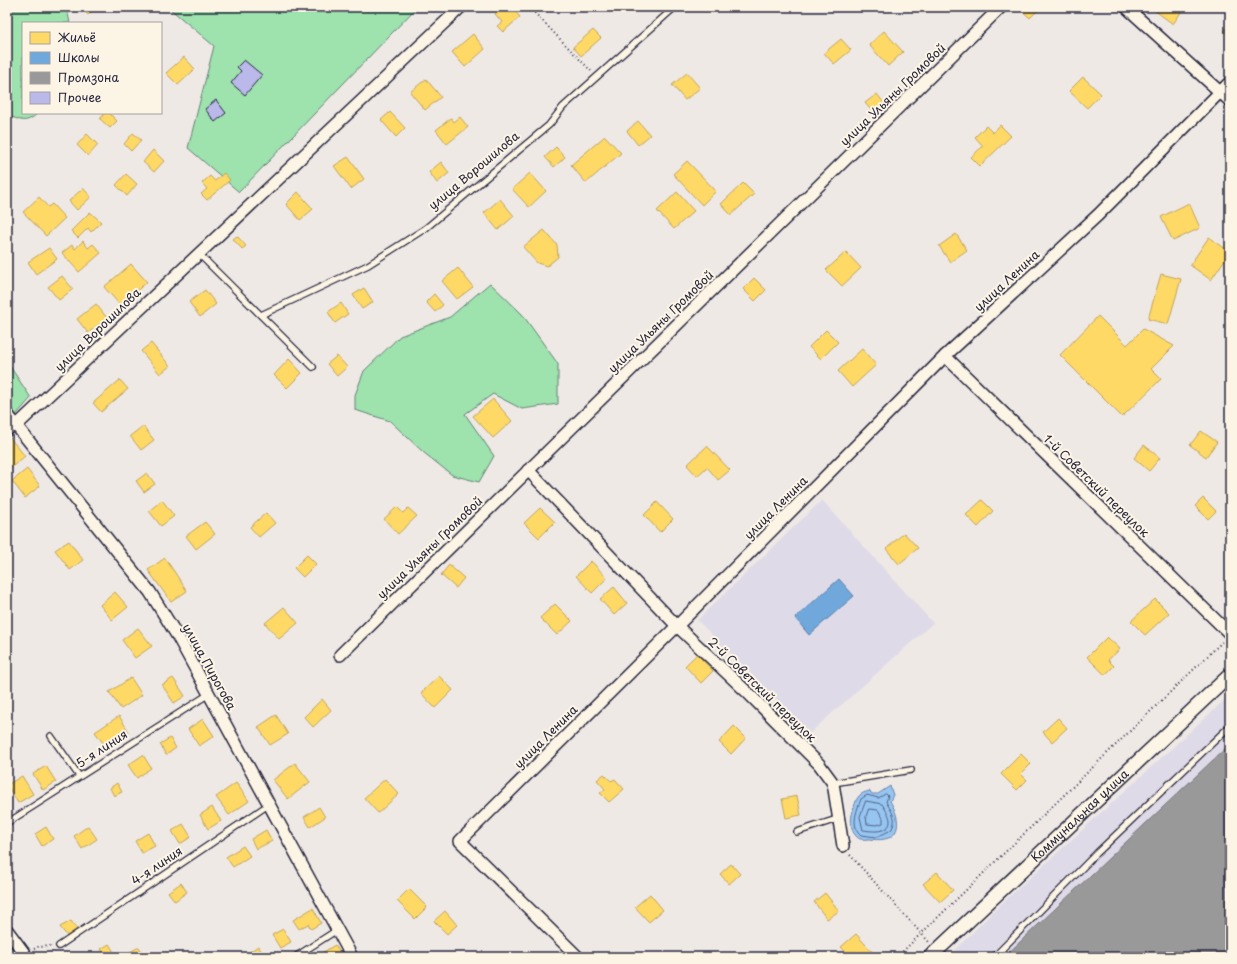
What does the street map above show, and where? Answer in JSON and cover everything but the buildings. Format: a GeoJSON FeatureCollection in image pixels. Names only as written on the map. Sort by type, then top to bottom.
{"type":"FeatureCollection","features":[{"type":"Feature","properties":{"kind":"street","name":"улица Ворошилова"},"geometry":{"type":"LineString","coordinates":[[16,426],[461,7]]}},
{"type":"Feature","properties":{"kind":"street","name":"улица Ульяны Громовой"},"geometry":{"type":"LineString","coordinates":[[340,654],[1001,7]]}},
{"type":"Feature","properties":{"kind":"street"},"geometry":{"type":"LineString","coordinates":[[1126,7],[1220,94],[1230,101]]}},
{"type":"Feature","properties":{"kind":"street","name":"улица Ленина"},"geometry":{"type":"LineString","coordinates":[[578,957],[460,841],[677,626],[944,356],[1098,215],[1220,94],[1230,82]]}},
{"type":"Feature","properties":{"kind":"street","name":"1-й Советский переулок"},"geometry":{"type":"LineString","coordinates":[[944,356],[1227,637]]}},
{"type":"Feature","properties":{"kind":"street","name":"улица Пирогова"},"geometry":{"type":"LineString","coordinates":[[7,414],[150,592],[178,637],[352,957]]}},
{"type":"Feature","properties":{"kind":"street","name":"2-й Советский переулок"},"geometry":{"type":"LineString","coordinates":[[528,470],[677,626],[749,694],[819,764],[833,783],[840,818],[843,846]]}},
{"type":"Feature","properties":{"kind":"street","name":"Коммунальная улица"},"geometry":{"type":"LineString","coordinates":[[934,954],[1230,675]]}},
{"type":"Feature","properties":{"kind":"street"},"geometry":{"type":"LineString","coordinates":[[7,930],[26,956]]}},
{"type":"Feature","properties":{"kind":"lane","name":"улица Ворошилова"},"geometry":{"type":"LineString","coordinates":[[261,315],[368,265],[426,228],[549,125],[563,107],[674,7]]}},
{"type":"Feature","properties":{"kind":"lane"},"geometry":{"type":"LineString","coordinates":[[198,253],[313,367]]}},
{"type":"Feature","properties":{"kind":"lane"},"geometry":{"type":"LineString","coordinates":[[7,434],[16,426]]}},
{"type":"Feature","properties":{"kind":"lane","name":"5-я линия"},"geometry":{"type":"LineString","coordinates":[[7,823],[209,694]]}},
{"type":"Feature","properties":{"kind":"lane"},"geometry":{"type":"LineString","coordinates":[[994,957],[1096,853],[1230,726]]}},
{"type":"Feature","properties":{"kind":"lane"},"geometry":{"type":"LineString","coordinates":[[51,736],[79,776]]}},
{"type":"Feature","properties":{"kind":"lane"},"geometry":{"type":"LineString","coordinates":[[833,783],[911,770]]}},
{"type":"Feature","properties":{"kind":"lane","name":"4-я линия"},"geometry":{"type":"LineString","coordinates":[[59,946],[268,805]]}},
{"type":"Feature","properties":{"kind":"lane"},"geometry":{"type":"LineString","coordinates":[[797,832],[840,818]]}},
{"type":"Feature","properties":{"kind":"lane"},"geometry":{"type":"LineString","coordinates":[[295,957],[337,930]]}},
{"type":"Feature","properties":{"kind":"path"},"geometry":{"type":"LineString","coordinates":[[529,7],[597,77]]}},
{"type":"Feature","properties":{"kind":"path"},"geometry":{"type":"LineString","coordinates":[[897,957],[1227,637]]}},
{"type":"Feature","properties":{"kind":"path"},"geometry":{"type":"LineString","coordinates":[[843,846],[921,934],[934,954]]}},
{"type":"Feature","properties":{"kind":"path"},"geometry":{"type":"LineString","coordinates":[[26,956],[38,947],[59,946]]}},
{"type":"Feature","properties":{"kind":"shaded area"},"geometry":{"type":"Polygon","coordinates":[[[822,500],[933,623],[810,733],[697,620],[822,500]]]}},
{"type":"Feature","properties":{"kind":"shaded area"},"geometry":{"type":"Polygon","coordinates":[[[1230,695],[1230,957],[948,957],[1000,905],[1230,695]]]}},
{"type":"Feature","properties":{"kind":"green space"},"geometry":{"type":"Polygon","coordinates":[[[7,7],[69,7],[68,14],[70,22],[22,22],[22,114],[37,114],[26,120],[20,120],[7,115],[7,7]]]}},
{"type":"Feature","properties":{"kind":"green space"},"geometry":{"type":"Polygon","coordinates":[[[168,7],[417,7],[239,192],[188,148],[214,46],[168,7]]]}},
{"type":"Feature","properties":{"kind":"green space"},"geometry":{"type":"Polygon","coordinates":[[[490,283],[522,314],[558,364],[558,404],[522,409],[493,394],[465,414],[494,456],[479,482],[452,475],[423,452],[390,421],[355,410],[355,395],[364,371],[400,336],[450,317],[490,283]]]}},
{"type":"Feature","properties":{"kind":"green space"},"geometry":{"type":"Polygon","coordinates":[[[7,362],[31,398],[16,415],[7,402],[7,362]]]}},
{"type":"Feature","properties":{"kind":"water"},"geometry":{"type":"Polygon","coordinates":[[[890,786],[893,795],[890,801],[897,816],[898,824],[896,830],[893,835],[880,840],[859,839],[852,830],[851,822],[857,798],[861,794],[870,791],[872,794],[878,794],[890,786]]]}}]}
